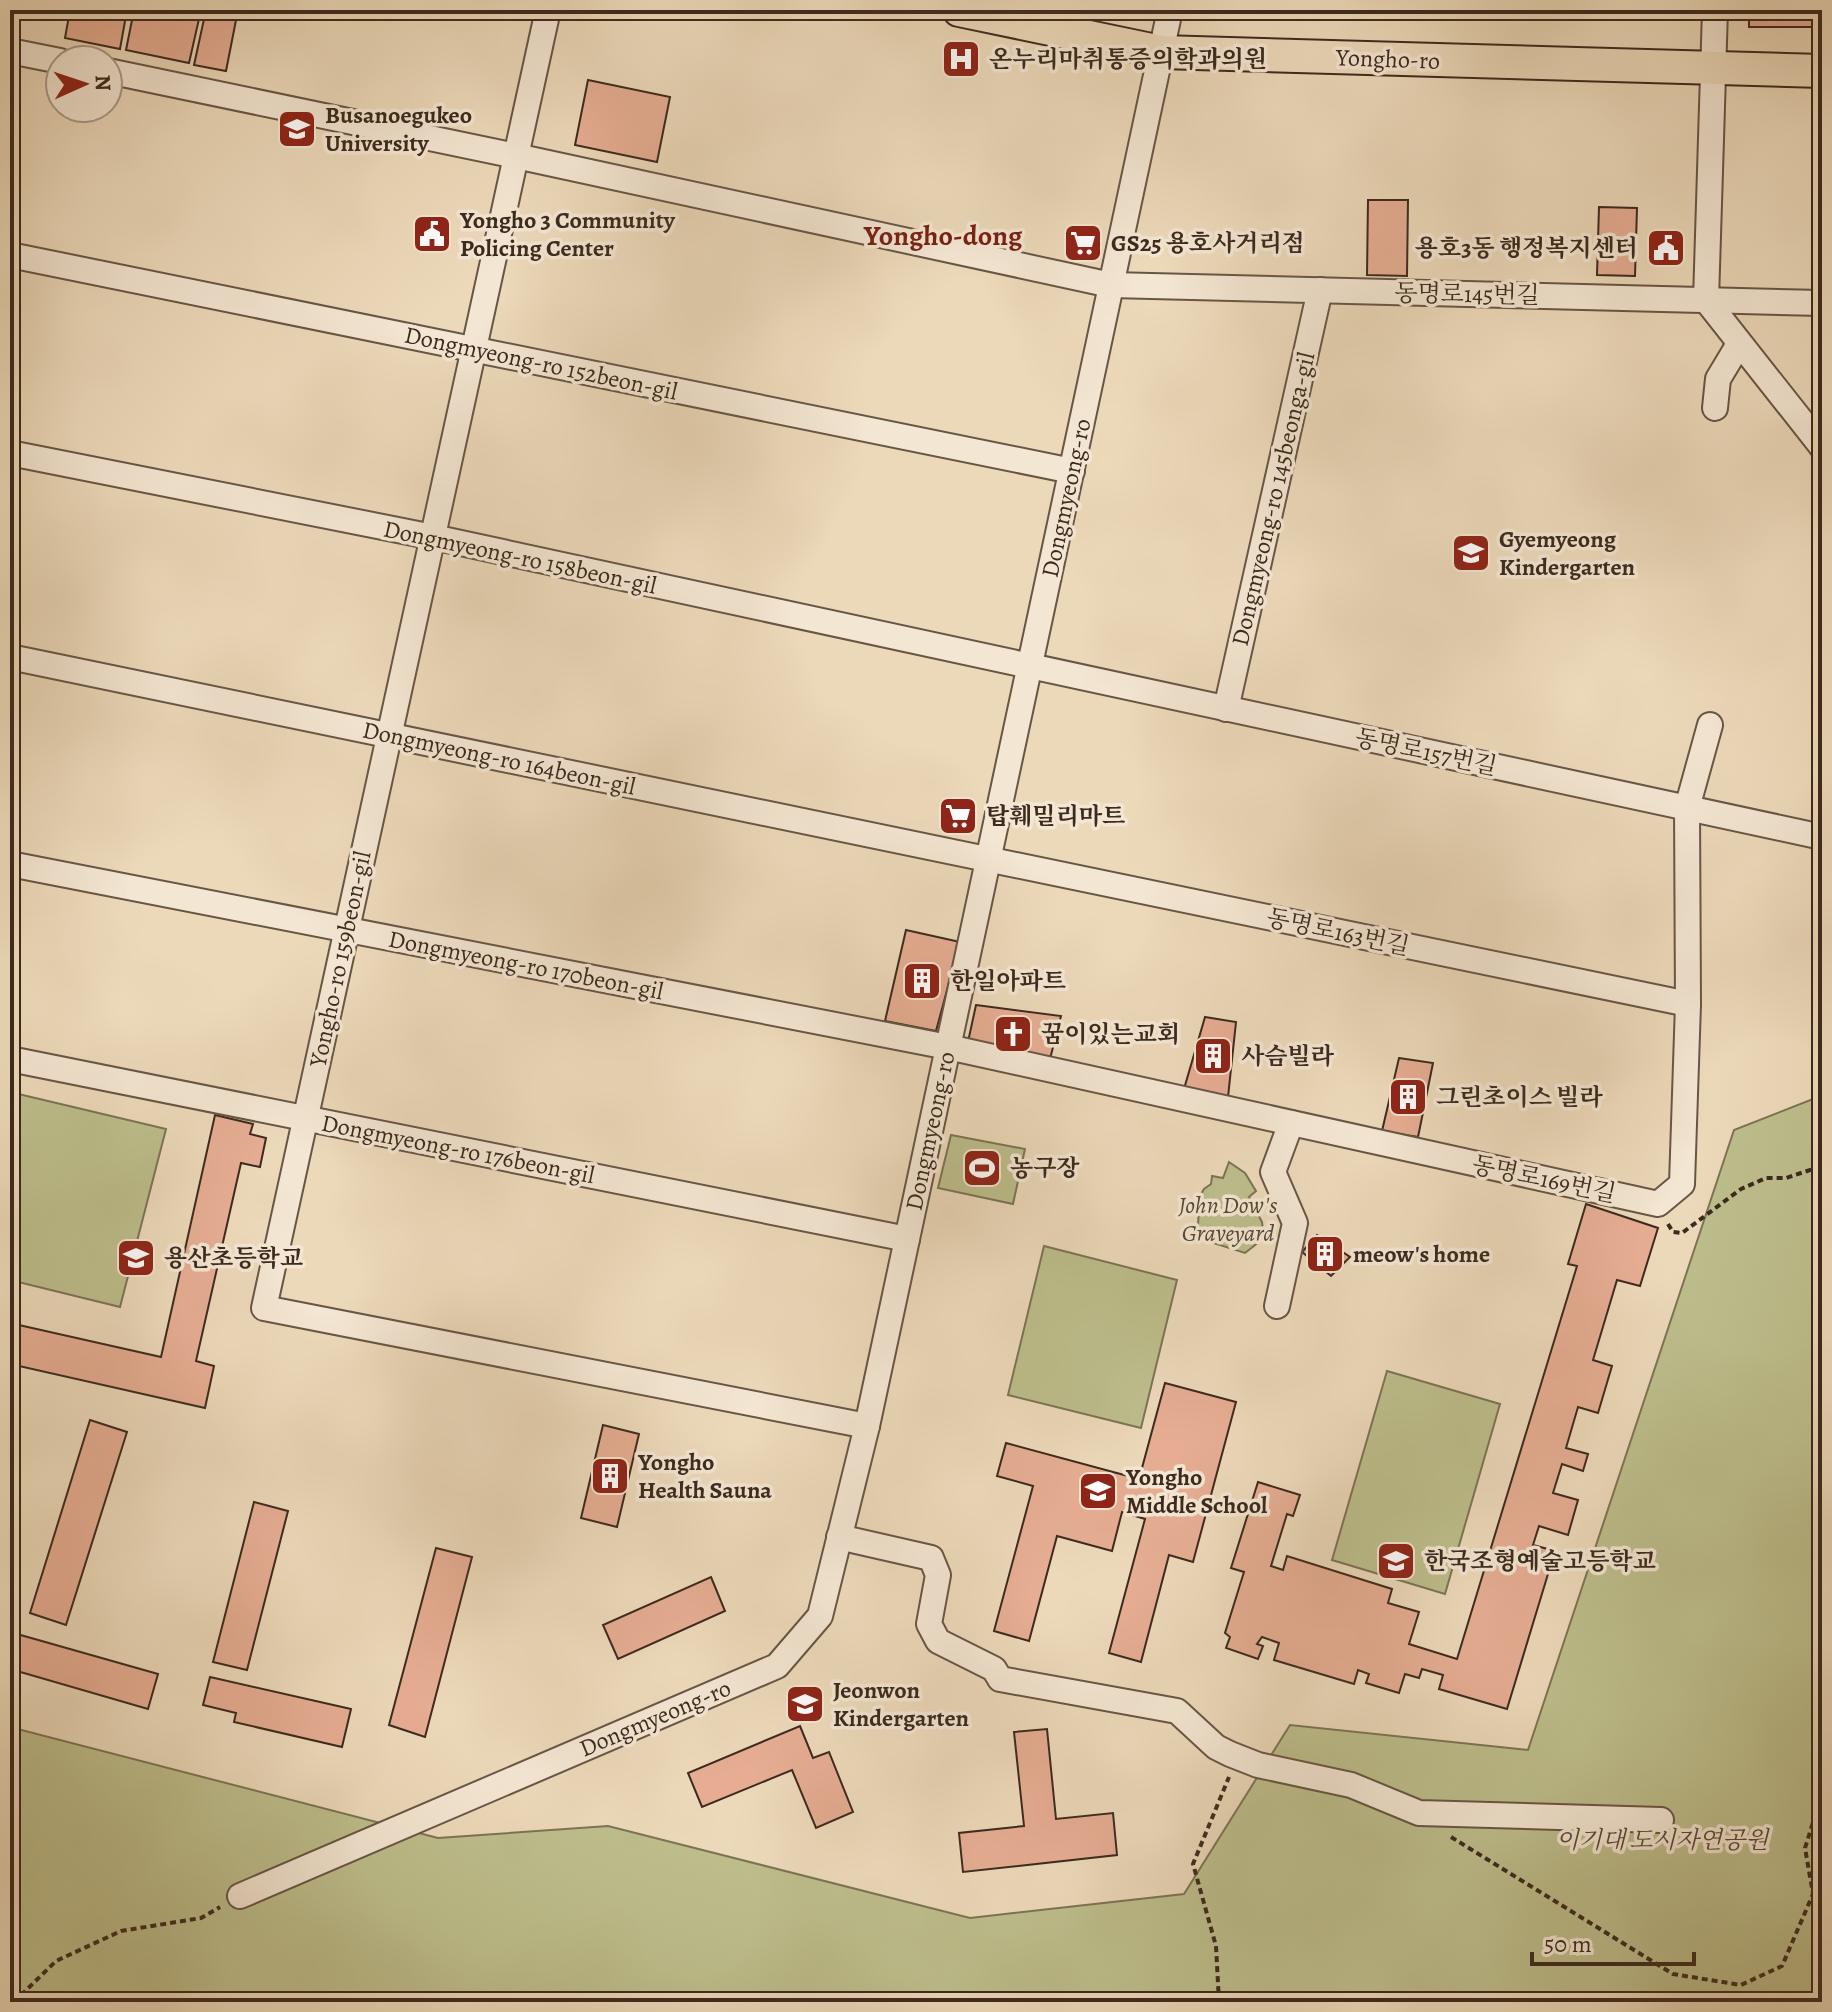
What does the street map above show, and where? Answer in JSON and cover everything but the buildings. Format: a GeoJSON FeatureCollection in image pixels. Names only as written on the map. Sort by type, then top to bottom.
{"type":"FeatureCollection","features":[{"type":"Feature","properties":{"kind":"main road","name":"Yongho-ro"},"geometry":{"type":"LineString","coordinates":[[959,10],[1161,52],[1822,71]]}},
{"type":"Feature","properties":{"kind":"street","name":"Yongho-ro 159beon-gil"},"geometry":{"type":"LineString","coordinates":[[548,10],[264,1308],[867,1426]]}},
{"type":"Feature","properties":{"kind":"street","name":"Dongmyeong-ro"},"geometry":{"type":"LineString","coordinates":[[240,1896],[777,1666],[820,1616],[867,1426],[1170,10]]}},
{"type":"Feature","properties":{"kind":"street"},"geometry":{"type":"LineString","coordinates":[[1715,10],[1706,300],[1822,447]]}},
{"type":"Feature","properties":{"kind":"street"},"geometry":{"type":"LineString","coordinates":[[10,51],[44,58]]}},
{"type":"Feature","properties":{"kind":"street","name":"동명로145번길"},"geometry":{"type":"LineString","coordinates":[[124,74],[1111,285],[1822,303]]}},
{"type":"Feature","properties":{"kind":"street","name":"Dongmyeong-ro 152beon-gil"},"geometry":{"type":"LineString","coordinates":[[10,255],[1072,471]]}},
{"type":"Feature","properties":{"kind":"street","name":"Dongmyeong-ro 145beonga-gil"},"geometry":{"type":"LineString","coordinates":[[1226,709],[1320,290]]}},
{"type":"Feature","properties":{"kind":"street"},"geometry":{"type":"LineString","coordinates":[[1715,408],[1718,379],[1739,344]]}},
{"type":"Feature","properties":{"kind":"street","name":"Dongmyeong-ro 158beon-gil"},"geometry":{"type":"LineString","coordinates":[[10,453],[433,537],[1029,666]]}},
{"type":"Feature","properties":{"kind":"street","name":"Dongmyeong-ro 164beon-gil"},"geometry":{"type":"LineString","coordinates":[[10,657],[988,859]]}},
{"type":"Feature","properties":{"kind":"street","name":"동명로157번길"},"geometry":{"type":"LineString","coordinates":[[1029,666],[1822,837]]}},
{"type":"Feature","properties":{"kind":"street"},"geometry":{"type":"LineString","coordinates":[[1658,1204],[1682,1184],[1688,1004],[1687,808],[1710,725]]}},
{"type":"Feature","properties":{"kind":"street","name":"동명로163번길"},"geometry":{"type":"LineString","coordinates":[[988,859],[1688,1004]]}},
{"type":"Feature","properties":{"kind":"street","name":"Dongmyeong-ro 170beon-gil"},"geometry":{"type":"LineString","coordinates":[[10,864],[948,1047]]}},
{"type":"Feature","properties":{"kind":"street","name":"동명로169번길"},"geometry":{"type":"LineString","coordinates":[[948,1047],[1658,1204]]}},
{"type":"Feature","properties":{"kind":"street","name":"Dongmyeong-ro 176beon-gil"},"geometry":{"type":"LineString","coordinates":[[10,1059],[907,1239]]}},
{"type":"Feature","properties":{"kind":"street"},"geometry":{"type":"LineString","coordinates":[[1277,1306],[1295,1223],[1273,1172],[1291,1123]]}},
{"type":"Feature","properties":{"kind":"street"},"geometry":{"type":"LineString","coordinates":[[839,1537],[931,1558],[938,1575],[929,1624],[938,1641],[994,1669],[1000,1679],[1177,1711],[1216,1747],[1242,1759],[1351,1785],[1419,1813],[1661,1820]]}},
{"type":"Feature","properties":{"kind":"path"},"geometry":{"type":"LineString","coordinates":[[1658,1204],[1673,1232],[1682,1233],[1741,1189],[1766,1178],[1786,1178],[1822,1166]]}},
{"type":"Feature","properties":{"kind":"path"},"geometry":{"type":"LineString","coordinates":[[1822,1660],[1822,1673]]}},
{"type":"Feature","properties":{"kind":"path"},"geometry":{"type":"LineString","coordinates":[[1219,2002],[1216,1946],[1193,1864],[1217,1802],[1242,1759]]}},
{"type":"Feature","properties":{"kind":"path"},"geometry":{"type":"LineString","coordinates":[[1419,1813],[1433,1826],[1673,1974],[1741,1985],[1782,1966],[1813,1894],[1805,1848],[1822,1794]]}},
{"type":"Feature","properties":{"kind":"path"},"geometry":{"type":"LineString","coordinates":[[14,2002],[56,1961],[121,1931],[201,1918],[240,1896]]}},
{"type":"Feature","properties":{"kind":"green space"},"geometry":{"type":"Polygon","coordinates":[[[10,1092],[166,1129],[120,1307],[10,1280],[10,1092]]]}},
{"type":"Feature","properties":{"kind":"green space","name":"이기대 도시자연공원"},"geometry":{"type":"Polygon","coordinates":[[[1813,1099],[1822,1114],[1822,2002],[10,2002],[10,1727],[438,1838],[608,1826],[970,1918],[1184,1894],[1290,1725],[1528,1750],[1734,1130],[1813,1099]]]}},
{"type":"Feature","properties":{"kind":"green space","name":"농구장"},"geometry":{"type":"Polygon","coordinates":[[[951,1135],[1025,1149],[1013,1204],[938,1188],[951,1135]]]}},
{"type":"Feature","properties":{"kind":"green space","name":"John Dow's Graveyard"},"geometry":{"type":"Polygon","coordinates":[[[1229,1162],[1245,1173],[1256,1191],[1249,1197],[1262,1222],[1264,1238],[1245,1253],[1191,1236],[1198,1225],[1199,1207],[1195,1204],[1211,1184],[1212,1176],[1223,1178],[1229,1162]]]}},
{"type":"Feature","properties":{"kind":"green space"},"geometry":{"type":"Polygon","coordinates":[[[1044,1246],[1177,1280],[1141,1428],[1008,1395],[1044,1246]]]}},
{"type":"Feature","properties":{"kind":"green space"},"geometry":{"type":"Polygon","coordinates":[[[1387,1371],[1500,1404],[1445,1594],[1332,1560],[1387,1371]]]}},
{"type":"Feature","properties":{"kind":"place","name":"온누리마취통증의학과의원"},"geometry":{"type":"Point","coordinates":[961,59]}},
{"type":"Feature","properties":{"kind":"place","name":"Busanoegukeo University"},"geometry":{"type":"Point","coordinates":[297,129]}},
{"type":"Feature","properties":{"kind":"place","name":"Yongho 3 Community Policing Center"},"geometry":{"type":"Point","coordinates":[432,234]}},
{"type":"Feature","properties":{"kind":"place","name":"GS25 용호사거리점"},"geometry":{"type":"Point","coordinates":[1083,243]}},
{"type":"Feature","properties":{"kind":"place","name":"용호3동 행정복지센터"},"geometry":{"type":"Point","coordinates":[1666,248]}},
{"type":"Feature","properties":{"kind":"place","name":"Gyemyeong Kindergarten"},"geometry":{"type":"Point","coordinates":[1471,553]}},
{"type":"Feature","properties":{"kind":"place","name":"탑훼밀리마트"},"geometry":{"type":"Point","coordinates":[958,816]}},
{"type":"Feature","properties":{"kind":"place","name":"한일아파트"},"geometry":{"type":"Point","coordinates":[922,981]}},
{"type":"Feature","properties":{"kind":"place","name":"꿈이있는교회"},"geometry":{"type":"Point","coordinates":[1013,1034]}},
{"type":"Feature","properties":{"kind":"place","name":"사슴빌라"},"geometry":{"type":"Point","coordinates":[1213,1056]}},
{"type":"Feature","properties":{"kind":"place","name":"그린초이스 빌라"},"geometry":{"type":"Point","coordinates":[1408,1097]}},
{"type":"Feature","properties":{"kind":"place","name":"농구장"},"geometry":{"type":"Point","coordinates":[982,1168]}},
{"type":"Feature","properties":{"kind":"place","name":"meow's home"},"geometry":{"type":"Point","coordinates":[1325,1254]}},
{"type":"Feature","properties":{"kind":"place","name":"용산초등학교"},"geometry":{"type":"Point","coordinates":[136,1258]}},
{"type":"Feature","properties":{"kind":"place","name":"Yongho Health Sauna"},"geometry":{"type":"Point","coordinates":[610,1476]}},
{"type":"Feature","properties":{"kind":"place","name":"Yongho Middle School"},"geometry":{"type":"Point","coordinates":[1098,1491]}},
{"type":"Feature","properties":{"kind":"place","name":"한국조형예술고등학교"},"geometry":{"type":"Point","coordinates":[1396,1561]}},
{"type":"Feature","properties":{"kind":"place","name":"Jeonwon Kindergarten"},"geometry":{"type":"Point","coordinates":[805,1704]}},
{"type":"Feature","properties":{"kind":"district","name":"Yongho-dong"},"geometry":{"type":"Point","coordinates":[943,235]}}]}
